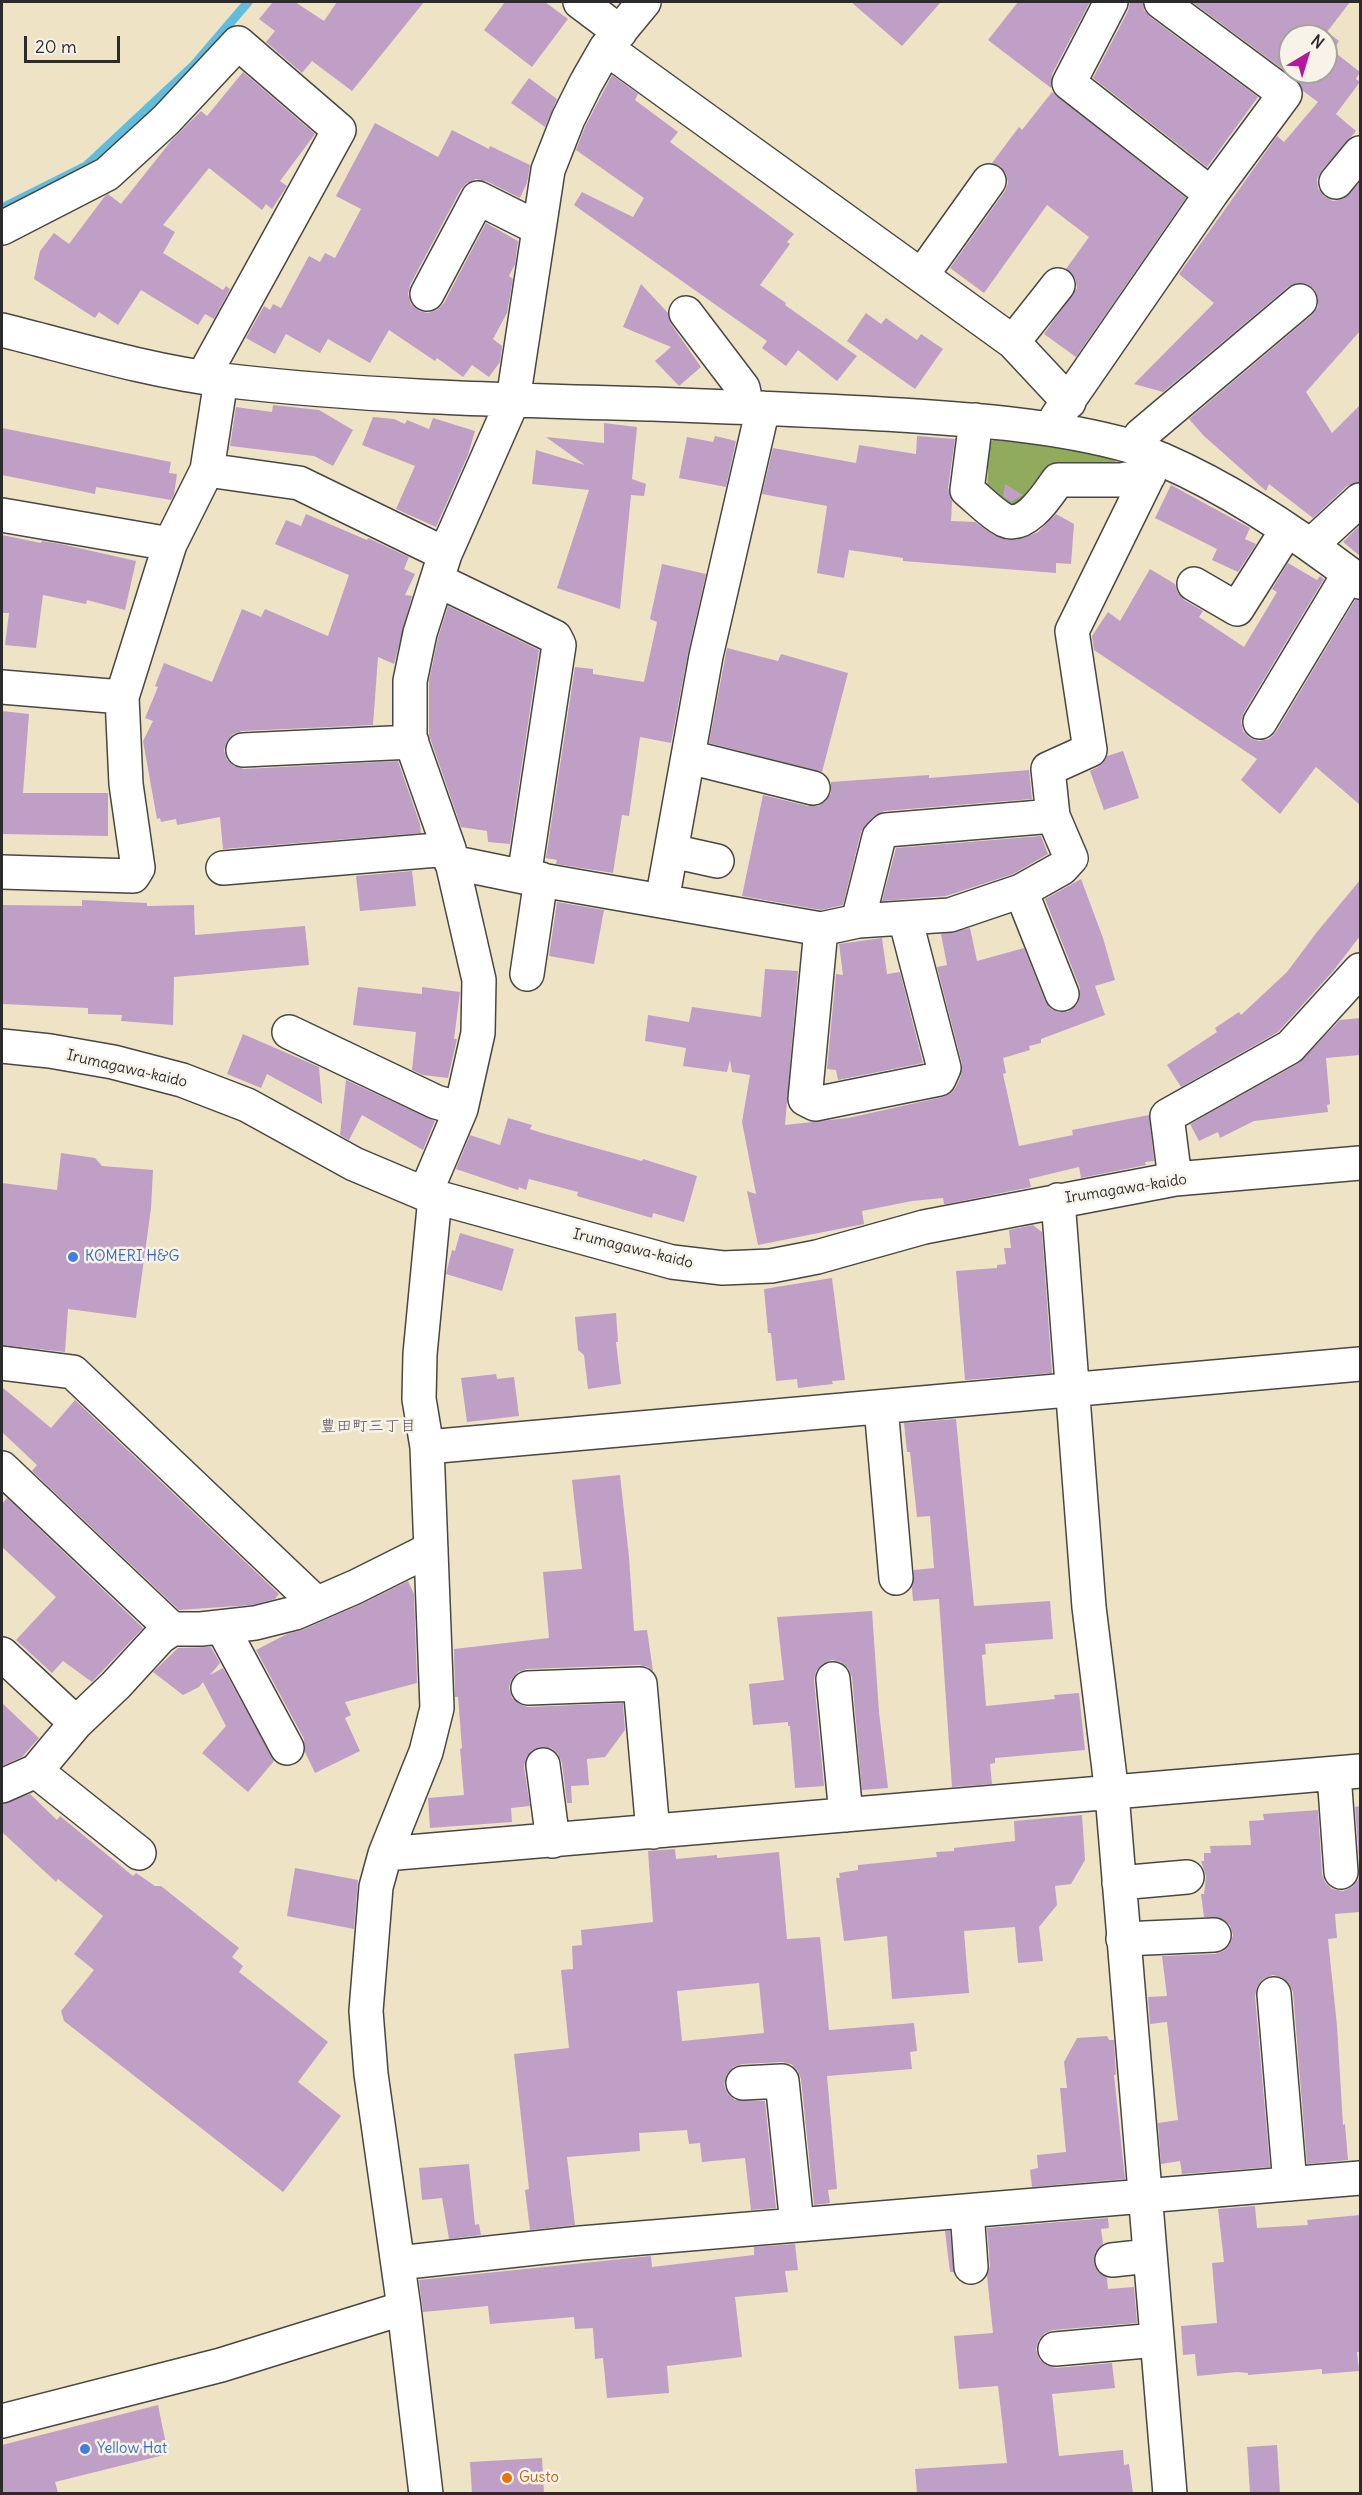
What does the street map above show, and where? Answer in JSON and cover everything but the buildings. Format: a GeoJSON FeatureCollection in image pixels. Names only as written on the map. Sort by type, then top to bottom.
{"type":"FeatureCollection","features":[{"type":"Feature","properties":{"kind":"street"},"geometry":{"type":"LineString","coordinates":[[580,2],[613,40],[1013,342],[1069,402]]}},
{"type":"Feature","properties":{"kind":"street"},"geometry":{"type":"LineString","coordinates":[[426,2493],[404,2308],[371,2074],[366,2011],[376,1887],[386,1854],[426,1752],[437,1707],[427,1447],[419,1399],[419,1376],[430,1196],[461,1109],[478,1033],[478,980],[450,855],[412,742],[410,681],[420,633],[441,567],[513,400],[548,170],[568,119],[613,40],[644,2]]}},
{"type":"Feature","properties":{"kind":"street"},"geometry":{"type":"LineString","coordinates":[[1111,2],[1069,83],[1211,194]]}},
{"type":"Feature","properties":{"kind":"street"},"geometry":{"type":"LineString","coordinates":[[1049,428],[1211,194],[1285,94],[1161,2]]}},
{"type":"Feature","properties":{"kind":"street"},"geometry":{"type":"LineString","coordinates":[[2,228],[107,174],[165,120],[238,43],[339,130],[212,379],[207,470],[170,544],[122,697],[126,784],[138,868],[133,876],[2,872]]}},
{"type":"Feature","properties":{"kind":"street"},"geometry":{"type":"LineString","coordinates":[[1336,182],[1360,153]]}},
{"type":"Feature","properties":{"kind":"street"},"geometry":{"type":"LineString","coordinates":[[922,275],[989,181]]}},
{"type":"Feature","properties":{"kind":"street"},"geometry":{"type":"LineString","coordinates":[[427,294],[478,198],[538,228]]}},
{"type":"Feature","properties":{"kind":"street"},"geometry":{"type":"LineString","coordinates":[[1013,342],[1058,285]]}},
{"type":"Feature","properties":{"kind":"street"},"geometry":{"type":"LineString","coordinates":[[223,868],[450,855],[533,878],[821,929],[858,921],[950,915],[1021,891],[1062,868],[1071,858],[1053,816],[1048,769],[1090,750],[1072,631],[1146,460],[1141,435],[1300,301]]}},
{"type":"Feature","properties":{"kind":"street"},"geometry":{"type":"LineString","coordinates":[[662,900],[706,656],[755,407],[686,312]]}},
{"type":"Feature","properties":{"kind":"street"},"geometry":{"type":"LineString","coordinates":[[2,330],[164,370],[212,379],[349,391],[513,400],[755,407],[976,420],[1049,428],[1146,460],[1225,490],[1355,578],[1260,722]]}},
{"type":"Feature","properties":{"kind":"street"},"geometry":{"type":"LineString","coordinates":[[976,420],[967,490],[1006,521],[1018,520],[1035,512],[1058,480],[1121,480],[1146,460]]}},
{"type":"Feature","properties":{"kind":"street"},"geometry":{"type":"LineString","coordinates":[[207,470],[299,483],[555,638],[559,645],[533,878],[527,974]]}},
{"type":"Feature","properties":{"kind":"street"},"geometry":{"type":"LineString","coordinates":[[1194,584],[1237,609],[1299,538],[1360,500]]}},
{"type":"Feature","properties":{"kind":"street"},"geometry":{"type":"LineString","coordinates":[[2,515],[170,544]]}},
{"type":"Feature","properties":{"kind":"street"},"geometry":{"type":"LineString","coordinates":[[2,687],[122,697]]}},
{"type":"Feature","properties":{"kind":"street"},"geometry":{"type":"LineString","coordinates":[[243,750],[412,742]]}},
{"type":"Feature","properties":{"kind":"street"},"geometry":{"type":"LineString","coordinates":[[688,757],[813,789]]}},
{"type":"Feature","properties":{"kind":"street"},"geometry":{"type":"LineString","coordinates":[[858,921],[879,837],[886,830],[1053,816]]}},
{"type":"Feature","properties":{"kind":"street"},"geometry":{"type":"LineString","coordinates":[[672,851],[717,861]]}},
{"type":"Feature","properties":{"kind":"street"},"geometry":{"type":"LineString","coordinates":[[1021,891],[1062,994]]}},
{"type":"Feature","properties":{"kind":"street"},"geometry":{"type":"LineString","coordinates":[[821,929],[805,1099],[815,1104],[939,1079],[944,1068],[905,918]]}},
{"type":"Feature","properties":{"kind":"street"},"geometry":{"type":"LineString","coordinates":[[1175,1179],[1167,1116],[1290,1047],[1360,970]]}},
{"type":"Feature","properties":{"kind":"street"},"geometry":{"type":"LineString","coordinates":[[289,1032],[436,1102],[461,1109]]}},
{"type":"Feature","properties":{"kind":"street","name":"Irumagawa-kaido"},"geometry":{"type":"LineString","coordinates":[[2,1046],[50,1051],[113,1062],[182,1080],[247,1106],[354,1164],[430,1196],[672,1262],[723,1268],[771,1266],[794,1262],[924,1227],[1175,1179],[1360,1163]]}},
{"type":"Feature","properties":{"kind":"street"},"geometry":{"type":"LineString","coordinates":[[1058,1200],[1089,1607],[1112,1794],[1170,2493]]}},
{"type":"Feature","properties":{"kind":"street"},"geometry":{"type":"LineString","coordinates":[[2,1363],[73,1372],[315,1602]]}},
{"type":"Feature","properties":{"kind":"street"},"geometry":{"type":"LineString","coordinates":[[427,1447],[1360,1365]]}},
{"type":"Feature","properties":{"kind":"street"},"geometry":{"type":"LineString","coordinates":[[881,1407],[896,1578]]}},
{"type":"Feature","properties":{"kind":"street"},"geometry":{"type":"LineString","coordinates":[[2,1468],[172,1629]]}},
{"type":"Feature","properties":{"kind":"street"},"geometry":{"type":"LineString","coordinates":[[2,1786],[36,1771],[76,1723],[116,1685],[160,1637],[172,1629],[255,1623],[295,1613],[315,1602],[355,1587],[431,1549]]}},
{"type":"Feature","properties":{"kind":"street"},"geometry":{"type":"LineString","coordinates":[[222,1627],[287,1748]]}},
{"type":"Feature","properties":{"kind":"street"},"geometry":{"type":"LineString","coordinates":[[2,1654],[76,1723]]}},
{"type":"Feature","properties":{"kind":"street"},"geometry":{"type":"LineString","coordinates":[[833,1679],[846,1815]]}},
{"type":"Feature","properties":{"kind":"street"},"geometry":{"type":"LineString","coordinates":[[528,1688],[640,1684],[653,1832]]}},
{"type":"Feature","properties":{"kind":"street"},"geometry":{"type":"LineString","coordinates":[[543,1765],[553,1840]]}},
{"type":"Feature","properties":{"kind":"street"},"geometry":{"type":"LineString","coordinates":[[36,1771],[139,1853]]}},
{"type":"Feature","properties":{"kind":"street"},"geometry":{"type":"LineString","coordinates":[[386,1854],[1112,1794],[1347,1772],[1341,1872]]}},
{"type":"Feature","properties":{"kind":"street"},"geometry":{"type":"LineString","coordinates":[[1119,1883],[1187,1877]]}},
{"type":"Feature","properties":{"kind":"street"},"geometry":{"type":"LineString","coordinates":[[1123,1939],[1214,1935]]}},
{"type":"Feature","properties":{"kind":"street"},"geometry":{"type":"LineString","coordinates":[[1274,1994],[1290,2184]]}},
{"type":"Feature","properties":{"kind":"street"},"geometry":{"type":"LineString","coordinates":[[743,2084],[782,2081],[797,2225]]}},
{"type":"Feature","properties":{"kind":"street"},"geometry":{"type":"LineString","coordinates":[[398,2263],[581,2243],[1360,2178]]}},
{"type":"Feature","properties":{"kind":"street"},"geometry":{"type":"LineString","coordinates":[[967,2211],[971,2267]]}},
{"type":"Feature","properties":{"kind":"street"},"geometry":{"type":"LineString","coordinates":[[1112,2260],[1149,2256]]}},
{"type":"Feature","properties":{"kind":"street"},"geometry":{"type":"LineString","coordinates":[[2,2421],[221,2365],[404,2308]]}},
{"type":"Feature","properties":{"kind":"street"},"geometry":{"type":"LineString","coordinates":[[1055,2349],[1157,2340]]}},
{"type":"Feature","properties":{"kind":"green space"},"geometry":{"type":"Polygon","coordinates":[[[997,438],[1081,450],[1098,454],[1123,466],[1011,507],[987,490],[989,443],[997,438]]]}},
{"type":"Feature","properties":{"kind":"waterway"},"geometry":{"type":"LineString","coordinates":[[2,208],[86,166],[194,65],[248,2]]}},
{"type":"Feature","properties":{"kind":"place","name":"KOMERI H&G"},"geometry":{"type":"Point","coordinates":[73,1257]}},
{"type":"Feature","properties":{"kind":"place","name":"Yellow Hat"},"geometry":{"type":"Point","coordinates":[85,2449]}},
{"type":"Feature","properties":{"kind":"place","name":"Gusto"},"geometry":{"type":"Point","coordinates":[507,2478]}},
{"type":"Feature","properties":{"kind":"district","name":"豊田町三丁目"},"geometry":{"type":"Point","coordinates":[368,1426]}}]}
